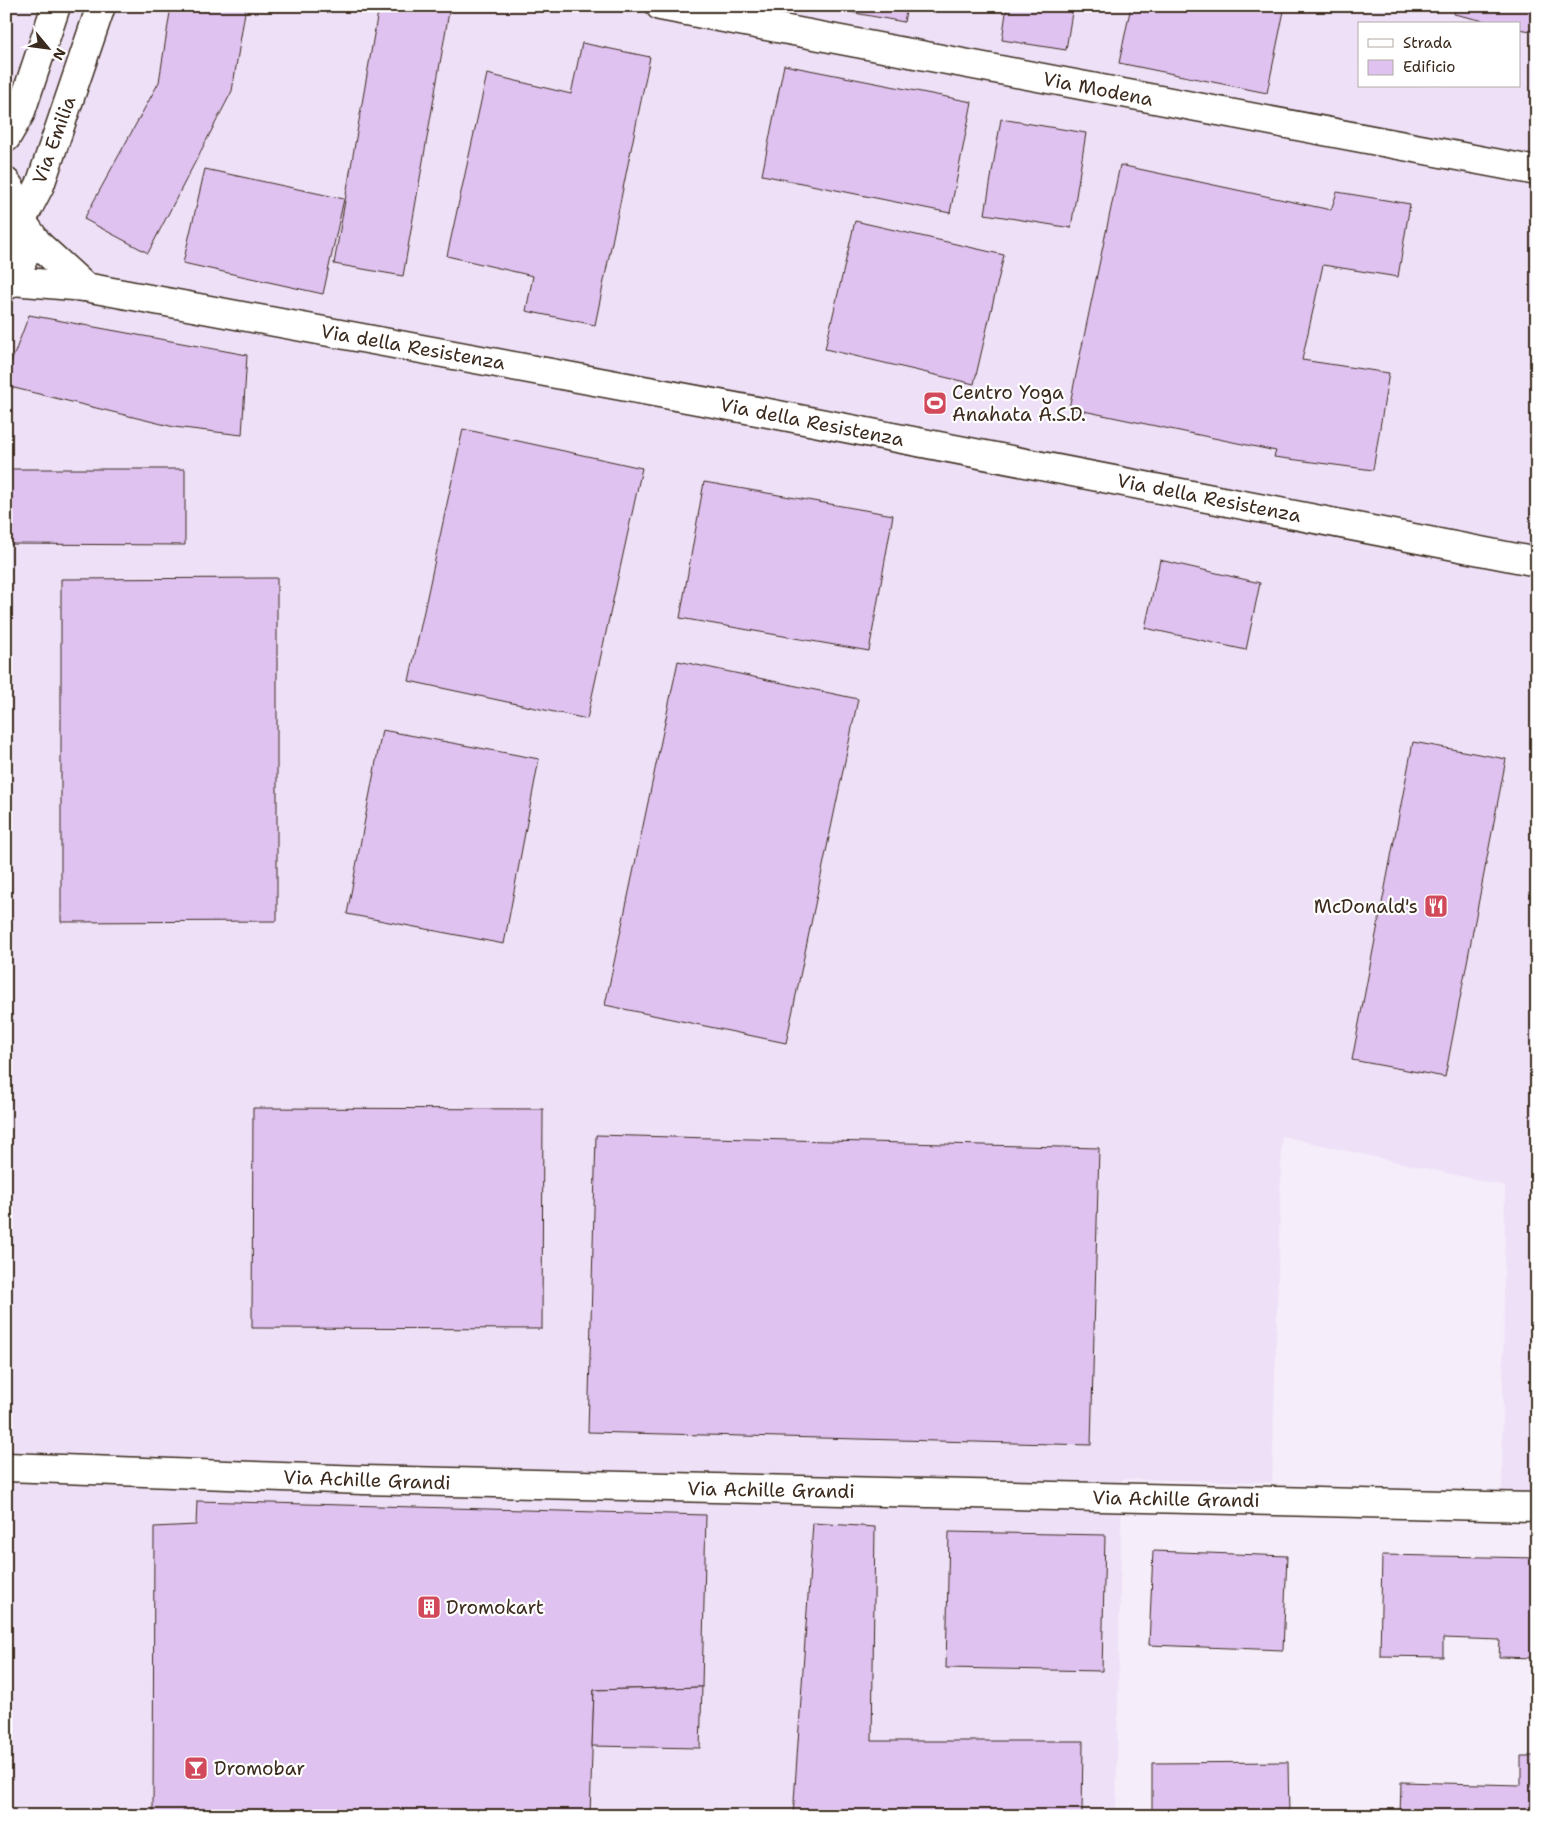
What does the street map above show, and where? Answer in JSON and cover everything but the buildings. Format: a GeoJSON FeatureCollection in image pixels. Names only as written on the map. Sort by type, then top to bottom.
{"type":"FeatureCollection","features":[{"type":"Feature","properties":{"kind":"street"},"geometry":{"type":"LineString","coordinates":[[6,138],[20,114],[56,6]]}},
{"type":"Feature","properties":{"kind":"street","name":"Via Emilia"},"geometry":{"type":"LineString","coordinates":[[25,221],[40,185],[101,6]]}},
{"type":"Feature","properties":{"kind":"street","name":"Via Modena"},"geometry":{"type":"LineString","coordinates":[[660,6],[1537,171]]}},
{"type":"Feature","properties":{"kind":"street"},"geometry":{"type":"LineString","coordinates":[[6,182],[16,195],[25,221],[39,245],[85,287]]}},
{"type":"Feature","properties":{"kind":"street"},"geometry":{"type":"LineString","coordinates":[[9,284],[20,265],[24,253],[25,221]]}},
{"type":"Feature","properties":{"kind":"street","name":"Via della Resistenza"},"geometry":{"type":"LineString","coordinates":[[9,284],[85,287],[788,417],[1537,562]]}},
{"type":"Feature","properties":{"kind":"street","name":"Via Achille Grandi"},"geometry":{"type":"LineString","coordinates":[[6,1467],[353,1480],[1537,1507]]}},
{"type":"Feature","properties":{"kind":"shaded area"},"geometry":{"type":"Polygon","coordinates":[[[6,6],[1537,6],[1537,1501],[1502,1500],[1505,1186],[1282,1136],[1272,1482],[1122,1479],[1116,1816],[6,1816],[6,1496],[9,1420],[6,1420],[6,6]]]}},
{"type":"Feature","properties":{"kind":"place","name":"Centro Yoga Anahata A.S.D."},"geometry":{"type":"Point","coordinates":[935,403]}},
{"type":"Feature","properties":{"kind":"place","name":"McDonald's"},"geometry":{"type":"Point","coordinates":[1436,906]}},
{"type":"Feature","properties":{"kind":"place","name":"Dromokart"},"geometry":{"type":"Point","coordinates":[429,1607]}},
{"type":"Feature","properties":{"kind":"place","name":"Dromobar"},"geometry":{"type":"Point","coordinates":[196,1768]}}]}
